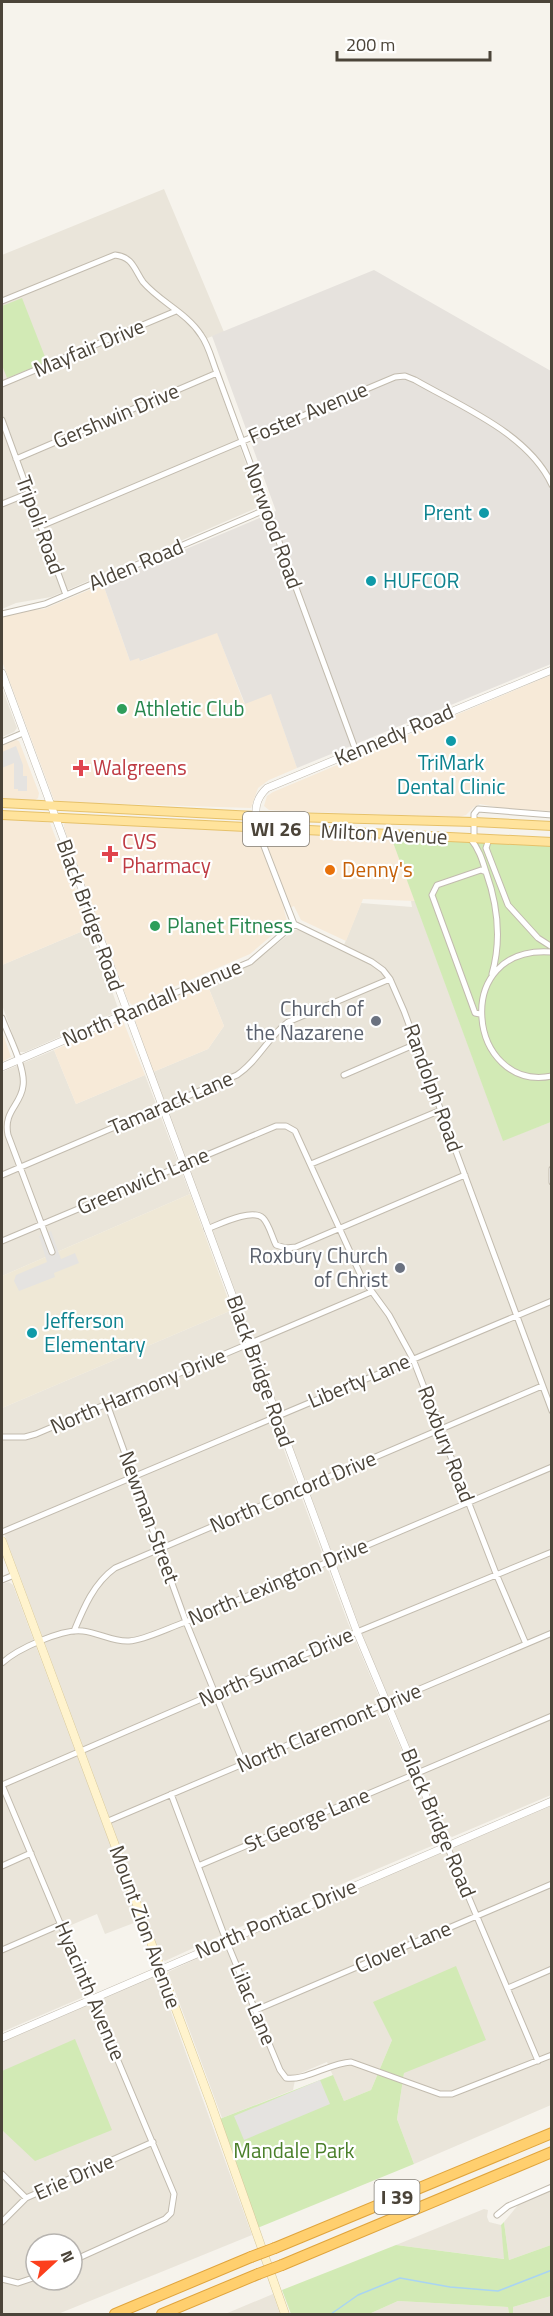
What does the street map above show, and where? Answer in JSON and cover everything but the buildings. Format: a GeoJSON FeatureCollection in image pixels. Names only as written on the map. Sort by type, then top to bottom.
{"type":"FeatureCollection","features":[{"type":"Feature","properties":{"kind":"highway","name":"I 39"},"geometry":{"type":"LineString","coordinates":[[115,2314],[552,2133]]}},
{"type":"Feature","properties":{"kind":"highway","name":"I 39"},"geometry":{"type":"LineString","coordinates":[[162,2314],[552,2152]]}},
{"type":"Feature","properties":{"kind":"main road","name":"Milton Avenue"},"geometry":{"type":"LineString","coordinates":[[2,803],[255,816],[552,826]]}},
{"type":"Feature","properties":{"kind":"main road","name":"Milton Avenue"},"geometry":{"type":"LineString","coordinates":[[2,815],[552,842]]}},
{"type":"Feature","properties":{"kind":"main road","name":"Mount Zion Avenue"},"geometry":{"type":"LineString","coordinates":[[2,1541],[217,2120],[285,2314]]}},
{"type":"Feature","properties":{"kind":"street","name":"Norwood Road"},"geometry":{"type":"LineString","coordinates":[[2,300],[107,256],[115,255],[127,258],[151,290],[194,326],[203,337],[356,751]]}},
{"type":"Feature","properties":{"kind":"street","name":"Mayfair Drive"},"geometry":{"type":"LineString","coordinates":[[2,384],[176,311]]}},
{"type":"Feature","properties":{"kind":"street","name":"Gershwin Drive"},"geometry":{"type":"LineString","coordinates":[[16,459],[217,373]]}},
{"type":"Feature","properties":{"kind":"street","name":"Foster Avenue"},"geometry":{"type":"LineString","coordinates":[[41,526],[395,377],[405,376],[515,438],[535,457],[552,485]]}},
{"type":"Feature","properties":{"kind":"street","name":"Tripoli Road"},"geometry":{"type":"LineString","coordinates":[[2,420],[66,595]]}},
{"type":"Feature","properties":{"kind":"street"},"geometry":{"type":"LineString","coordinates":[[2,504],[29,493]]}},
{"type":"Feature","properties":{"kind":"street","name":"Alden Road"},"geometry":{"type":"LineString","coordinates":[[2,614],[45,604],[267,509]]}},
{"type":"Feature","properties":{"kind":"street","name":"Kennedy Road"},"geometry":{"type":"LineString","coordinates":[[255,816],[258,796],[267,788],[552,670]]}},
{"type":"Feature","properties":{"kind":"street","name":"Black Bridge Road"},"geometry":{"type":"LineString","coordinates":[[2,674],[357,1632],[538,2061]]}},
{"type":"Feature","properties":{"kind":"street"},"geometry":{"type":"LineString","coordinates":[[2,741],[23,733]]}},
{"type":"Feature","properties":{"kind":"street"},"geometry":{"type":"LineString","coordinates":[[552,815],[480,808],[475,811],[472,838],[482,860],[496,907],[498,937],[496,958],[480,1014],[484,1034],[489,1047],[510,1068],[537,1078],[552,1076]]}},
{"type":"Feature","properties":{"kind":"street"},"geometry":{"type":"LineString","coordinates":[[255,816],[257,828],[294,924]]}},
{"type":"Feature","properties":{"kind":"street"},"geometry":{"type":"LineString","coordinates":[[489,839],[486,848],[508,905],[552,950]]}},
{"type":"Feature","properties":{"kind":"street"},"geometry":{"type":"LineString","coordinates":[[480,1014],[475,1013],[432,895],[437,885],[484,871]]}},
{"type":"Feature","properties":{"kind":"street"},"geometry":{"type":"LineString","coordinates":[[496,907],[503,909],[508,905]]}},
{"type":"Feature","properties":{"kind":"street","name":"North Randall Avenue"},"geometry":{"type":"LineString","coordinates":[[2,1067],[250,962],[294,924]]}},
{"type":"Feature","properties":{"kind":"street","name":"Randolph Road"},"geometry":{"type":"LineString","coordinates":[[294,924],[372,962],[390,979],[552,1411]]}},
{"type":"Feature","properties":{"kind":"street"},"geometry":{"type":"LineString","coordinates":[[537,952],[540,939]]}},
{"type":"Feature","properties":{"kind":"street"},"geometry":{"type":"LineString","coordinates":[[491,975],[505,964],[523,955],[552,950]]}},
{"type":"Feature","properties":{"kind":"street","name":"Tamarack Lane"},"geometry":{"type":"LineString","coordinates":[[2,1175],[237,1075],[255,1061],[277,1030],[288,1022],[390,979]]}},
{"type":"Feature","properties":{"kind":"street"},"geometry":{"type":"LineString","coordinates":[[468,994],[483,997]]}},
{"type":"Feature","properties":{"kind":"street"},"geometry":{"type":"LineString","coordinates":[[2,1018],[23,1077],[20,1096],[9,1114],[7,1129],[52,1252]]}},
{"type":"Feature","properties":{"kind":"street"},"geometry":{"type":"LineString","coordinates":[[344,1075],[416,1044]]}},
{"type":"Feature","properties":{"kind":"street"},"geometry":{"type":"LineString","coordinates":[[311,1164],[441,1110]]}},
{"type":"Feature","properties":{"kind":"street","name":"Greenwich Lane"},"geometry":{"type":"LineString","coordinates":[[2,1241],[276,1126],[286,1126]]}},
{"type":"Feature","properties":{"kind":"street","name":"Roxbury Road"},"geometry":{"type":"LineString","coordinates":[[286,1126],[295,1131],[362,1278],[389,1315],[413,1359],[497,1576],[526,1644]]}},
{"type":"Feature","properties":{"kind":"street"},"geometry":{"type":"LineString","coordinates":[[552,1169],[552,1182]]}},
{"type":"Feature","properties":{"kind":"street"},"geometry":{"type":"LineString","coordinates":[[207,1229],[249,1214],[257,1214],[264,1219],[276,1245],[286,1248],[296,1247],[465,1175]]}},
{"type":"Feature","properties":{"kind":"street","name":"North Harmony Drive"},"geometry":{"type":"LineString","coordinates":[[2,1437],[25,1437],[36,1434],[371,1292]]}},
{"type":"Feature","properties":{"kind":"street","name":"Liberty Lane"},"geometry":{"type":"LineString","coordinates":[[2,1532],[552,1301]]}},
{"type":"Feature","properties":{"kind":"street","name":"North Concord Drive"},"geometry":{"type":"LineString","coordinates":[[74,1631],[96,1586],[103,1577],[115,1569],[542,1386]]}},
{"type":"Feature","properties":{"kind":"street","name":"Newman Street"},"geometry":{"type":"LineString","coordinates":[[107,1404],[186,1622],[244,1765]]}},
{"type":"Feature","properties":{"kind":"street","name":"North Lexington Drive"},"geometry":{"type":"LineString","coordinates":[[74,1631],[84,1631],[119,1641],[131,1641],[186,1622],[552,1467]]}},
{"type":"Feature","properties":{"kind":"street","name":"North Sumac Drive"},"geometry":{"type":"LineString","coordinates":[[2,1785],[357,1632],[552,1552]]}},
{"type":"Feature","properties":{"kind":"street"},"geometry":{"type":"LineString","coordinates":[[2,1580],[14,1575]]}},
{"type":"Feature","properties":{"kind":"street"},"geometry":{"type":"LineString","coordinates":[[2,1663],[14,1653],[74,1631]]}},
{"type":"Feature","properties":{"kind":"street","name":"North Claremont Drive"},"geometry":{"type":"LineString","coordinates":[[106,1822],[552,1633]]}},
{"type":"Feature","properties":{"kind":"street","name":"St George Lane"},"geometry":{"type":"LineString","coordinates":[[198,1866],[552,1716]]}},
{"type":"Feature","properties":{"kind":"street","name":"Hyacinth Avenue"},"geometry":{"type":"LineString","coordinates":[[2,1785],[93,1998],[175,2199],[171,2213],[165,2220],[84,2256]]}},
{"type":"Feature","properties":{"kind":"street","name":"Lilac Lane"},"geometry":{"type":"LineString","coordinates":[[171,1794],[226,1940],[280,2070],[286,2078],[295,2079],[338,2063],[351,2062],[440,2094],[452,2094],[538,2061]]}},
{"type":"Feature","properties":{"kind":"street","name":"North Pontiac Drive"},"geometry":{"type":"LineString","coordinates":[[2,2038],[552,1801]]}},
{"type":"Feature","properties":{"kind":"street"},"geometry":{"type":"LineString","coordinates":[[2,1866],[31,1853]]}},
{"type":"Feature","properties":{"kind":"street","name":"Clover Lane"},"geometry":{"type":"LineString","coordinates":[[256,2010],[552,1884]]}},
{"type":"Feature","properties":{"kind":"street"},"geometry":{"type":"LineString","coordinates":[[2,1950],[62,1924]]}},
{"type":"Feature","properties":{"kind":"street"},"geometry":{"type":"LineString","coordinates":[[508,1988],[552,1969]]}},
{"type":"Feature","properties":{"kind":"street"},"geometry":{"type":"LineString","coordinates":[[538,2061],[552,2055]]}},
{"type":"Feature","properties":{"kind":"street","name":"Erie Drive"},"geometry":{"type":"LineString","coordinates":[[2,2222],[26,2198],[153,2142]]}},
{"type":"Feature","properties":{"kind":"street"},"geometry":{"type":"LineString","coordinates":[[2,2174],[26,2198]]}},
{"type":"Feature","properties":{"kind":"street"},"geometry":{"type":"LineString","coordinates":[[497,2215],[508,2206],[552,2187]]}},
{"type":"Feature","properties":{"kind":"street"},"geometry":{"type":"LineString","coordinates":[[2,2279],[18,2283],[24,2281]]}},
{"type":"Feature","properties":{"kind":"shaded area"},"geometry":{"type":"Polygon","coordinates":[[[164,189],[224,332],[202,340],[261,506],[51,597],[16,603],[2,609],[2,255],[164,189]]]}},
{"type":"Feature","properties":{"kind":"shaded area"},"geometry":{"type":"Polygon","coordinates":[[[374,270],[551,371],[551,664],[297,768],[271,694],[245,704],[217,633],[140,661],[139,658],[130,661],[103,584],[276,511],[212,336],[374,270]]]}},
{"type":"Feature","properties":{"kind":"shaded area"},"geometry":{"type":"Polygon","coordinates":[[[103,584],[130,661],[139,657],[141,661],[217,632],[244,703],[271,693],[297,768],[269,780],[258,788],[251,808],[54,800],[2,661],[2,617],[17,611],[44,609],[103,584]]]}},
{"type":"Feature","properties":{"kind":"shaded area"},"geometry":{"type":"Polygon","coordinates":[[[551,675],[551,811],[507,809],[480,804],[466,815],[459,817],[283,811],[269,810],[264,806],[267,796],[273,792],[551,675]]]}},
{"type":"Feature","properties":{"kind":"shaded area"},"geometry":{"type":"Polygon","coordinates":[[[2,688],[17,728],[14,732],[2,737],[2,688]]]}},
{"type":"Feature","properties":{"kind":"shaded area"},"geometry":{"type":"Polygon","coordinates":[[[16,740],[19,741],[39,793],[38,798],[34,801],[2,800],[2,746],[16,740]]]}},
{"type":"Feature","properties":{"kind":"shaded area"},"geometry":{"type":"Polygon","coordinates":[[[16,746],[23,765],[23,776],[27,776],[27,791],[14,789],[14,763],[2,768],[2,752],[16,746]]]}},
{"type":"Feature","properties":{"kind":"shaded area"},"geometry":{"type":"Polygon","coordinates":[[[2,817],[50,823],[90,928],[2,965],[2,817]]]}},
{"type":"Feature","properties":{"kind":"shaded area"},"geometry":{"type":"Polygon","coordinates":[[[68,821],[391,837],[415,901],[363,899],[346,941],[301,920],[294,906],[284,910],[287,921],[284,925],[250,954],[132,1005],[128,1001],[64,828],[64,824],[68,821]]]}},
{"type":"Feature","properties":{"kind":"shaded area"},"geometry":{"type":"Polygon","coordinates":[[[411,901],[415,901],[503,1140],[551,1122],[551,1795],[452,1837],[447,1834],[366,1644],[153,1072],[208,1049],[224,1026],[207,984],[256,961],[294,930],[300,930],[342,950],[361,903],[412,907],[411,901]]]}},
{"type":"Feature","properties":{"kind":"shaded area"},"geometry":{"type":"Polygon","coordinates":[[[90,928],[119,1011],[25,1052],[19,1052],[2,1005],[2,965],[90,928]]]}},
{"type":"Feature","properties":{"kind":"shaded area"},"geometry":{"type":"Polygon","coordinates":[[[207,984],[224,1026],[208,1049],[153,1072],[134,1017],[138,1013],[207,984]]]}},
{"type":"Feature","properties":{"kind":"shaded area"},"geometry":{"type":"Polygon","coordinates":[[[123,1021],[145,1075],[76,1104],[54,1050],[123,1021]]]}},
{"type":"Feature","properties":{"kind":"shaded area"},"geometry":{"type":"Polygon","coordinates":[[[2,1031],[11,1057],[2,1062],[2,1031]]]}},
{"type":"Feature","properties":{"kind":"shaded area"},"geometry":{"type":"Polygon","coordinates":[[[54,1050],[76,1104],[145,1075],[190,1194],[2,1276],[2,1072],[54,1050]]]}},
{"type":"Feature","properties":{"kind":"shaded area"},"geometry":{"type":"Polygon","coordinates":[[[190,1194],[232,1310],[2,1408],[2,1276],[190,1194]]]}},
{"type":"Feature","properties":{"kind":"shaded area"},"geometry":{"type":"Polygon","coordinates":[[[51,1231],[61,1259],[75,1253],[79,1263],[54,1273],[55,1277],[19,1291],[14,1281],[16,1275],[47,1262],[39,1236],[51,1231]]]}},
{"type":"Feature","properties":{"kind":"shaded area"},"geometry":{"type":"Polygon","coordinates":[[[232,1310],[348,1623],[440,1841],[165,1961],[162,1959],[2,1528],[2,1408],[232,1310]]]}},
{"type":"Feature","properties":{"kind":"shaded area"},"geometry":{"type":"Polygon","coordinates":[[[9,1582],[13,1585],[139,1921],[105,1934],[97,1914],[62,1929],[88,1995],[2,2032],[2,1584],[9,1582]]]}},
{"type":"Feature","properties":{"kind":"shaded area"},"geometry":{"type":"Polygon","coordinates":[[[551,1806],[551,2105],[414,2164],[397,2119],[404,2073],[392,2040],[371,2090],[344,2101],[327,2062],[296,2075],[293,2090],[222,2118],[168,1972],[241,1938],[551,1806]]]}},
{"type":"Feature","properties":{"kind":"shaded area"},"geometry":{"type":"Polygon","coordinates":[[[154,1977],[159,1979],[252,2235],[58,2314],[2,2314],[2,2042],[154,1977]]]}},
{"type":"Feature","properties":{"kind":"shaded area"},"geometry":{"type":"Polygon","coordinates":[[[320,2080],[330,2104],[244,2140],[234,2116],[320,2080]]]}},
{"type":"Feature","properties":{"kind":"shaded area"},"geometry":{"type":"Polygon","coordinates":[[[551,2190],[551,2245],[509,2260],[504,2222],[518,2205],[551,2190]]]}},
{"type":"Feature","properties":{"kind":"shaded area"},"geometry":{"type":"Polygon","coordinates":[[[484,2209],[488,2210],[489,2222],[501,2225],[505,2259],[396,2245],[484,2209]]]}},
{"type":"Feature","properties":{"kind":"shaded area"},"geometry":{"type":"Polygon","coordinates":[[[273,2294],[280,2314],[225,2314],[273,2294]]]}},
{"type":"Feature","properties":{"kind":"shaded area"},"geometry":{"type":"Polygon","coordinates":[[[551,2296],[551,2314],[513,2314],[513,2307],[551,2296]]]}},
{"type":"Feature","properties":{"kind":"shaded area"},"geometry":{"type":"Polygon","coordinates":[[[398,2301],[508,2307],[509,2314],[369,2314],[398,2301]]]}},
{"type":"Feature","properties":{"kind":"green space"},"geometry":{"type":"Polygon","coordinates":[[[22,298],[47,362],[7,378],[2,365],[2,306],[22,298]]]}},
{"type":"Feature","properties":{"kind":"green space"},"geometry":{"type":"Polygon","coordinates":[[[391,837],[551,845],[551,1122],[503,1141],[391,837]]]}},
{"type":"Feature","properties":{"kind":"green space","name":"Mandale Park"},"geometry":{"type":"Polygon","coordinates":[[[456,1966],[486,2040],[404,2073],[397,2119],[414,2164],[255,2229],[217,2120],[333,2075],[344,2101],[371,2090],[392,2040],[373,2002],[456,1966]]]}},
{"type":"Feature","properties":{"kind":"green space"},"geometry":{"type":"Polygon","coordinates":[[[75,2039],[112,2130],[35,2161],[2,2130],[2,2071],[75,2039]]]}},
{"type":"Feature","properties":{"kind":"green space"},"geometry":{"type":"Polygon","coordinates":[[[504,2222],[509,2260],[551,2245],[551,2296],[513,2307],[513,2314],[509,2314],[508,2307],[398,2301],[369,2314],[291,2314],[282,2290],[396,2245],[504,2259],[501,2225],[504,2222]]]}},
{"type":"Feature","properties":{"kind":"waterway"},"geometry":{"type":"LineString","coordinates":[[331,2314],[358,2295],[400,2278],[450,2287],[498,2291],[552,2270]]}},
{"type":"Feature","properties":{"kind":"place","name":"Prent"},"geometry":{"type":"Point","coordinates":[484,513]}},
{"type":"Feature","properties":{"kind":"place","name":"HUFCOR"},"geometry":{"type":"Point","coordinates":[371,581]}},
{"type":"Feature","properties":{"kind":"place","name":"Athletic Club"},"geometry":{"type":"Point","coordinates":[122,709]}},
{"type":"Feature","properties":{"kind":"place","name":"TriMark Dental Clinic"},"geometry":{"type":"Point","coordinates":[451,741]}},
{"type":"Feature","properties":{"kind":"place","name":"Walgreens"},"geometry":{"type":"Point","coordinates":[81,768]}},
{"type":"Feature","properties":{"kind":"place","name":"CVS Pharmacy"},"geometry":{"type":"Point","coordinates":[110,854]}},
{"type":"Feature","properties":{"kind":"place","name":"Denny's"},"geometry":{"type":"Point","coordinates":[330,870]}},
{"type":"Feature","properties":{"kind":"place","name":"Planet Fitness"},"geometry":{"type":"Point","coordinates":[155,926]}},
{"type":"Feature","properties":{"kind":"place","name":"Church of the Nazarene"},"geometry":{"type":"Point","coordinates":[376,1021]}},
{"type":"Feature","properties":{"kind":"place","name":"Roxbury Church of Christ"},"geometry":{"type":"Point","coordinates":[400,1268]}},
{"type":"Feature","properties":{"kind":"place","name":"Jefferson Elementary"},"geometry":{"type":"Point","coordinates":[32,1333]}}]}
